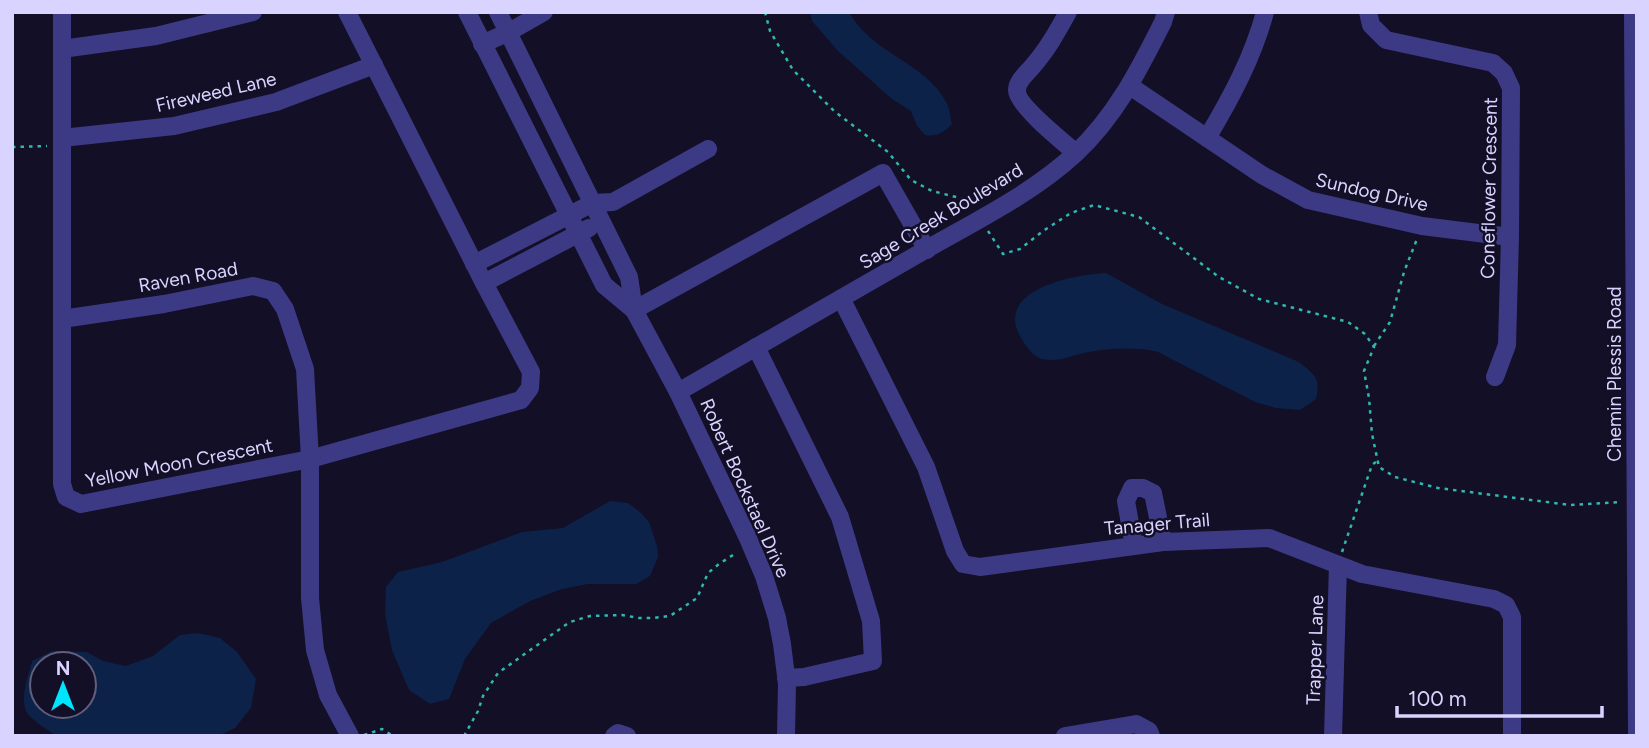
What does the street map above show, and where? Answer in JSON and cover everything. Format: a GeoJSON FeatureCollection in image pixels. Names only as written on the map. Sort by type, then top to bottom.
{"type":"FeatureCollection","features":[{"type":"Feature","properties":{"kind":"street","name":"Yellow Moon Crescent"},"geometry":{"type":"LineString","coordinates":[[62,12],[62,484],[66,497],[81,504],[310,459],[521,400],[530,388],[531,372],[347,12]]}},
{"type":"Feature","properties":{"kind":"street"},"geometry":{"type":"LineString","coordinates":[[62,48],[156,36],[253,12]]}},
{"type":"Feature","properties":{"kind":"street","name":"Robert Bockstael Drive"},"geometry":{"type":"LineString","coordinates":[[467,12],[604,285],[634,310]]}},
{"type":"Feature","properties":{"kind":"street","name":"Robert Bockstael Drive"},"geometry":{"type":"LineString","coordinates":[[498,12],[629,277],[634,310],[678,392],[764,576],[782,644],[786,678],[786,736]]}},
{"type":"Feature","properties":{"kind":"street"},"geometry":{"type":"LineString","coordinates":[[482,44],[544,12]]}},
{"type":"Feature","properties":{"kind":"street"},"geometry":{"type":"LineString","coordinates":[[1068,12],[1045,52],[1018,85],[1016,92],[1021,103],[1076,153]]}},
{"type":"Feature","properties":{"kind":"street","name":"Sage Creek Boulevard"},"geometry":{"type":"LineString","coordinates":[[678,392],[1022,195],[1054,171],[1076,153],[1130,86],[1166,12]]}},
{"type":"Feature","properties":{"kind":"street"},"geometry":{"type":"LineString","coordinates":[[1207,138],[1251,57],[1265,12]]}},
{"type":"Feature","properties":{"kind":"street","name":"Coneflower Crescent"},"geometry":{"type":"LineString","coordinates":[[1368,12],[1371,25],[1386,40],[1493,63],[1504,73],[1511,88],[1507,345],[1495,377]]}},
{"type":"Feature","properties":{"kind":"street","name":"Chemin Plessis Road"},"geometry":{"type":"LineString","coordinates":[[1633,12],[1637,736]]}},
{"type":"Feature","properties":{"kind":"street","name":"Fireweed Lane"},"geometry":{"type":"LineString","coordinates":[[62,142],[174,126],[276,102],[374,65]]}},
{"type":"Feature","properties":{"kind":"street","name":"Sundog Drive"},"geometry":{"type":"LineString","coordinates":[[1130,86],[1262,175],[1308,200],[1422,226],[1510,237]]}},
{"type":"Feature","properties":{"kind":"street"},"geometry":{"type":"LineString","coordinates":[[474,264],[593,203],[613,202],[708,149]]}},
{"type":"Feature","properties":{"kind":"street"},"geometry":{"type":"LineString","coordinates":[[634,310],[883,173],[927,250]]}},
{"type":"Feature","properties":{"kind":"street"},"geometry":{"type":"LineString","coordinates":[[484,283],[602,221],[613,202]]}},
{"type":"Feature","properties":{"kind":"street","name":"Raven Road"},"geometry":{"type":"LineString","coordinates":[[62,319],[164,304],[253,286],[273,291],[285,309],[305,369],[310,459]]}},
{"type":"Feature","properties":{"kind":"street","name":"Tanager Trail"},"geometry":{"type":"LineString","coordinates":[[842,300],[926,467],[955,551],[963,564],[980,567],[1182,540],[1269,538],[1362,574],[1494,599],[1506,605],[1511,617],[1511,736]]}},
{"type":"Feature","properties":{"kind":"street"},"geometry":{"type":"LineString","coordinates":[[756,347],[840,517],[871,621],[873,661],[804,677],[786,678]]}},
{"type":"Feature","properties":{"kind":"street"},"geometry":{"type":"LineString","coordinates":[[310,459],[310,598],[315,650],[328,695],[350,736]]}},
{"type":"Feature","properties":{"kind":"street"},"geometry":{"type":"LineString","coordinates":[[1134,546],[1126,501],[1132,488],[1143,488],[1153,493],[1163,542]]}},
{"type":"Feature","properties":{"kind":"street","name":"Trapper Lane"},"geometry":{"type":"LineString","coordinates":[[1333,736],[1338,565]]}},
{"type":"Feature","properties":{"kind":"street"},"geometry":{"type":"LineString","coordinates":[[1065,736],[1136,724],[1149,730],[1151,736]]}},
{"type":"Feature","properties":{"kind":"street"},"geometry":{"type":"LineString","coordinates":[[614,736],[618,733],[627,736]]}},
{"type":"Feature","properties":{"kind":"path"},"geometry":{"type":"LineString","coordinates":[[765,12],[770,31],[793,70],[834,111],[888,152],[911,180],[932,191],[968,200],[1003,254],[1020,249],[1071,212],[1094,205],[1139,217],[1219,276],[1259,299],[1348,322],[1365,334],[1374,347]]}},
{"type":"Feature","properties":{"kind":"path"},"geometry":{"type":"LineString","coordinates":[[12,147],[62,142]]}},
{"type":"Feature","properties":{"kind":"path"},"geometry":{"type":"LineString","coordinates":[[1422,226],[1404,272],[1390,322],[1374,347],[1364,371],[1379,467],[1395,477],[1438,488],[1570,505],[1636,501]]}},
{"type":"Feature","properties":{"kind":"path"},"geometry":{"type":"LineString","coordinates":[[1338,565],[1371,465],[1378,461]]}},
{"type":"Feature","properties":{"kind":"path"},"geometry":{"type":"LineString","coordinates":[[464,736],[483,696],[498,673],[570,622],[590,616],[652,618],[670,615],[697,598],[708,573],[733,555]]}},
{"type":"Feature","properties":{"kind":"path"},"geometry":{"type":"LineString","coordinates":[[361,736],[382,729],[393,736]]}},
{"type":"Feature","properties":{"kind":"water"},"geometry":{"type":"Polygon","coordinates":[[[810,12],[849,12],[870,38],[937,88],[947,104],[952,124],[940,134],[925,135],[917,126],[911,111],[892,99],[838,51],[812,21],[810,12]]]}},
{"type":"Feature","properties":{"kind":"water"},"geometry":{"type":"Polygon","coordinates":[[[1106,273],[1162,304],[1299,362],[1317,381],[1316,399],[1300,410],[1276,408],[1255,402],[1150,350],[1106,350],[1054,360],[1038,358],[1032,353],[1020,336],[1015,320],[1018,306],[1042,287],[1077,277],[1106,273]]]}},
{"type":"Feature","properties":{"kind":"water"},"geometry":{"type":"Polygon","coordinates":[[[610,501],[628,503],[649,522],[658,557],[650,576],[636,584],[588,584],[562,589],[530,601],[491,623],[465,659],[449,699],[430,704],[409,690],[392,650],[385,614],[386,587],[398,572],[442,562],[522,532],[563,528],[610,501]]]}},
{"type":"Feature","properties":{"kind":"water"},"geometry":{"type":"Polygon","coordinates":[[[198,633],[220,638],[237,652],[256,679],[251,708],[235,728],[218,736],[57,736],[34,720],[98,720],[98,658],[126,666],[153,656],[180,635],[198,633]]]}},
{"type":"Feature","properties":{"kind":"water"},"geometry":{"type":"Polygon","coordinates":[[[28,676],[28,714],[24,705],[28,676]]]}}]}
